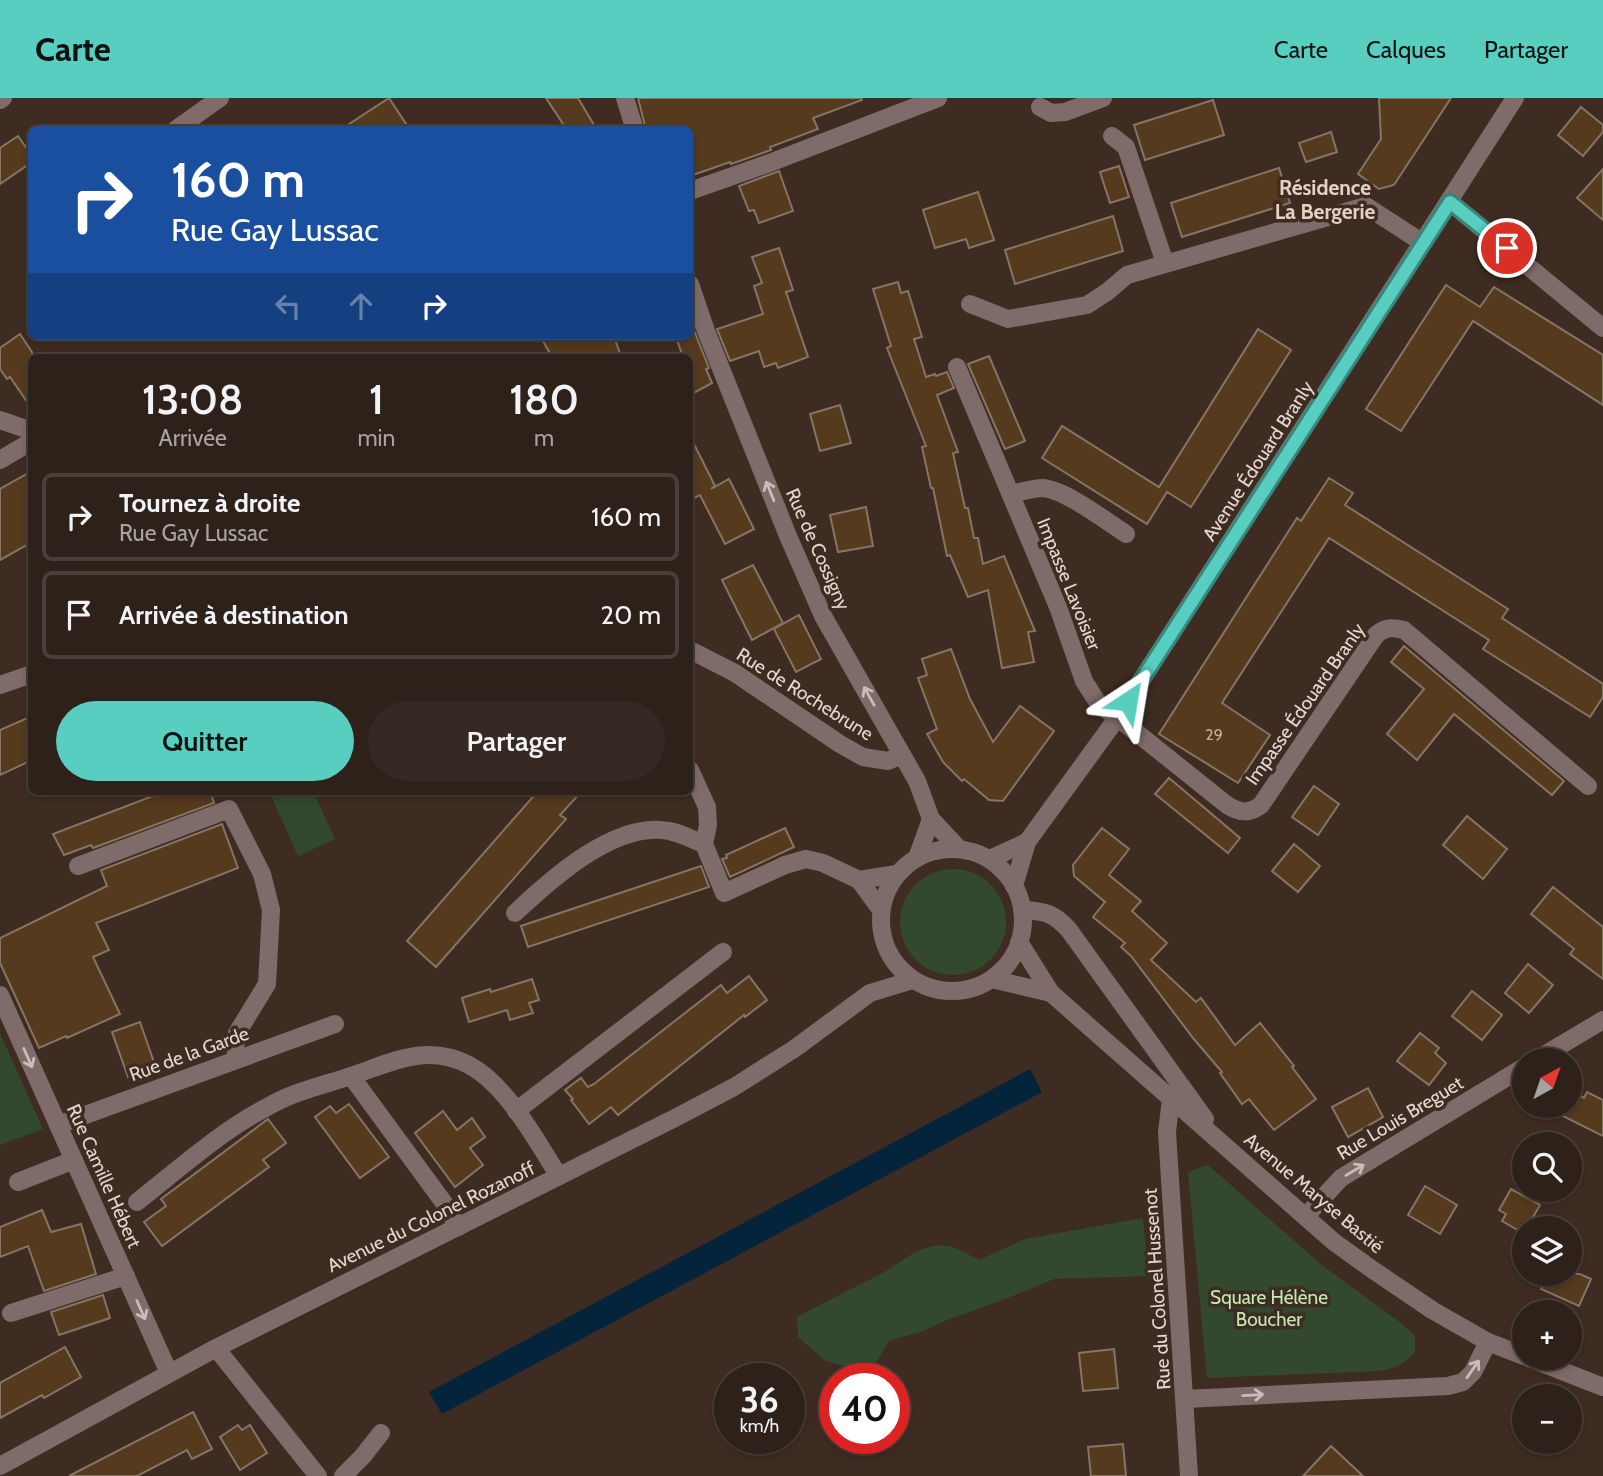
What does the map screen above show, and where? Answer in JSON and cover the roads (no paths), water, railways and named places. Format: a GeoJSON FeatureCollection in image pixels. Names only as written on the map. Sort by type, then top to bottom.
{"type":"FeatureCollection","features":[{"type":"Feature","properties":{"kind":"street"},"geometry":{"type":"LineString","coordinates":[[181,126],[220,98]]}},
{"type":"Feature","properties":{"kind":"street"},"geometry":{"type":"LineString","coordinates":[[625,98],[634,126]]}},
{"type":"Feature","properties":{"kind":"street"},"geometry":{"type":"LineString","coordinates":[[693,190],[938,98]]}},
{"type":"Feature","properties":{"kind":"street"},"geometry":{"type":"LineString","coordinates":[[1040,107],[1051,113],[1103,98]]}},
{"type":"Feature","properties":{"kind":"street","name":"Avenue Édouard Branly"},"geometry":{"type":"LineString","coordinates":[[1014,886],[1027,842],[1117,718],[1515,98]]}},
{"type":"Feature","properties":{"kind":"street"},"geometry":{"type":"LineString","coordinates":[[1112,136],[1126,147],[1165,263]]}},
{"type":"Feature","properties":{"kind":"street"},"geometry":{"type":"LineString","coordinates":[[1450,202],[1603,328]]}},
{"type":"Feature","properties":{"kind":"street"},"geometry":{"type":"LineString","coordinates":[[970,304],[1008,319],[1087,305],[1126,275],[1366,206],[1423,243]]}},
{"type":"Feature","properties":{"kind":"street","name":"Rue de Cossigny"},"geometry":{"type":"LineString","coordinates":[[693,293],[783,524],[823,616],[917,781],[931,819],[959,849]]}},
{"type":"Feature","properties":{"kind":"street","name":"Impasse Lavoisier"},"geometry":{"type":"LineString","coordinates":[[957,367],[1058,607],[1084,681],[1098,703],[1117,718]]}},
{"type":"Feature","properties":{"kind":"street"},"geometry":{"type":"LineString","coordinates":[[0,420],[28,429]]}},
{"type":"Feature","properties":{"kind":"street"},"geometry":{"type":"LineString","coordinates":[[0,460],[28,443]]}},
{"type":"Feature","properties":{"kind":"street","name":"Impasse Lavoisier"},"geometry":{"type":"LineString","coordinates":[[1011,494],[1044,488],[1062,493],[1126,534]]}},
{"type":"Feature","properties":{"kind":"street","name":"Impasse Édouard Branly"},"geometry":{"type":"LineString","coordinates":[[1117,718],[1227,805],[1245,813],[1261,804],[1376,635],[1383,629],[1393,627],[1404,630],[1588,786]]}},
{"type":"Feature","properties":{"kind":"street","name":"Rue de Rochebrune"},"geometry":{"type":"LineString","coordinates":[[693,652],[735,673],[863,757],[888,761],[902,755]]}},
{"type":"Feature","properties":{"kind":"street"},"geometry":{"type":"LineString","coordinates":[[0,685],[28,675]]}},
{"type":"Feature","properties":{"kind":"street"},"geometry":{"type":"LineString","coordinates":[[693,777],[707,807],[705,844],[724,893],[785,865],[806,859],[824,863],[859,880],[881,910]]}},
{"type":"Feature","properties":{"kind":"street"},"geometry":{"type":"LineString","coordinates":[[78,866],[229,809],[262,874],[271,909],[267,984],[237,1033],[235,1048],[238,1059]]}},
{"type":"Feature","properties":{"kind":"street"},"geometry":{"type":"LineString","coordinates":[[917,858],[931,819]]}},
{"type":"Feature","properties":{"kind":"street"},"geometry":{"type":"LineString","coordinates":[[516,912],[552,879],[584,856],[617,838],[654,829],[669,831],[705,844]]}},
{"type":"Feature","properties":{"kind":"street","name":"Avenue Édouard Branly"},"geometry":{"type":"LineString","coordinates":[[990,859],[1027,842]]}},
{"type":"Feature","properties":{"kind":"street"},"geometry":{"type":"LineString","coordinates":[[959,849],[990,859],[1008,876],[1020,898],[1023,926],[1013,956],[1004,969],[974,988],[953,991],[932,988],[913,980],[896,964],[881,933],[881,910],[884,897],[897,874],[917,858],[937,850],[959,849]]}},
{"type":"Feature","properties":{"kind":"street"},"geometry":{"type":"LineString","coordinates":[[859,880],[897,874]]}},
{"type":"Feature","properties":{"kind":"street","name":"Avenue Maryse Bastié"},"geometry":{"type":"LineString","coordinates":[[1022,910],[1049,913],[1060,919],[1223,1143]]}},
{"type":"Feature","properties":{"kind":"street","name":"Avenue Maryse Bastié"},"geometry":{"type":"LineString","coordinates":[[1019,942],[1051,993],[1335,1242],[1432,1310],[1488,1342],[1512,1351]]}},
{"type":"Feature","properties":{"kind":"street"},"geometry":{"type":"LineString","coordinates":[[516,1111],[723,952]]}},
{"type":"Feature","properties":{"kind":"street"},"geometry":{"type":"LineString","coordinates":[[873,991],[889,954]]}},
{"type":"Feature","properties":{"kind":"street","name":"Avenue Maryse Bastié"},"geometry":{"type":"LineString","coordinates":[[992,979],[1051,993]]}},
{"type":"Feature","properties":{"kind":"street","name":"Avenue du Colonel Rozanoff"},"geometry":{"type":"LineString","coordinates":[[0,1466],[216,1348],[734,1087],[794,1049],[873,991],[913,980]]}},
{"type":"Feature","properties":{"kind":"street","name":"Rue Camille Hébert"},"geometry":{"type":"LineString","coordinates":[[0,995],[169,1373]]}},
{"type":"Feature","properties":{"kind":"street"},"geometry":{"type":"LineString","coordinates":[[1557,1048],[1602,1022]]}},
{"type":"Feature","properties":{"kind":"street","name":"Rue de la Garde"},"geometry":{"type":"LineString","coordinates":[[58,1125],[335,1024]]}},
{"type":"Feature","properties":{"kind":"street"},"geometry":{"type":"LineString","coordinates":[[136,1202],[246,1118],[273,1103],[405,1057],[425,1055],[447,1056],[469,1065],[490,1079],[516,1111],[559,1176]]}},
{"type":"Feature","properties":{"kind":"street","name":"Rue Louis Breguet"},"geometry":{"type":"LineString","coordinates":[[1306,1216],[1341,1178],[1512,1075]]}},
{"type":"Feature","properties":{"kind":"street"},"geometry":{"type":"LineString","coordinates":[[351,1076],[446,1206],[458,1227]]}},
{"type":"Feature","properties":{"kind":"street","name":"Rue du Colonel Hussenot"},"geometry":{"type":"LineString","coordinates":[[1171,1099],[1167,1132],[1189,1476]]}},
{"type":"Feature","properties":{"kind":"street"},"geometry":{"type":"LineString","coordinates":[[18,1182],[74,1160]]}},
{"type":"Feature","properties":{"kind":"street"},"geometry":{"type":"LineString","coordinates":[[11,1313],[126,1276]]}},
{"type":"Feature","properties":{"kind":"street"},"geometry":{"type":"LineString","coordinates":[[1185,1399],[1448,1386],[1463,1382],[1473,1372],[1488,1342]]}},
{"type":"Feature","properties":{"kind":"street"},"geometry":{"type":"LineString","coordinates":[[216,1348],[318,1476]]}},
{"type":"Feature","properties":{"kind":"street"},"geometry":{"type":"LineString","coordinates":[[1560,1370],[1603,1387]]}},
{"type":"Feature","properties":{"kind":"street"},"geometry":{"type":"LineString","coordinates":[[343,1476],[381,1433]]}},
{"type":"Feature","properties":{"kind":"water"},"geometry":{"type":"Polygon","coordinates":[[[1030,1069],[1042,1092],[442,1414],[429,1392],[1030,1069]]]}},
{"type":"Feature","properties":{"kind":"district","name":"Résidence La Bergerie"},"geometry":{"type":"Point","coordinates":[1325,199]}},
{"type":"Feature","properties":{"kind":"park label","name":"Square Hélène Boucher"},"geometry":{"type":"Point","coordinates":[1269,1308]}}]}
